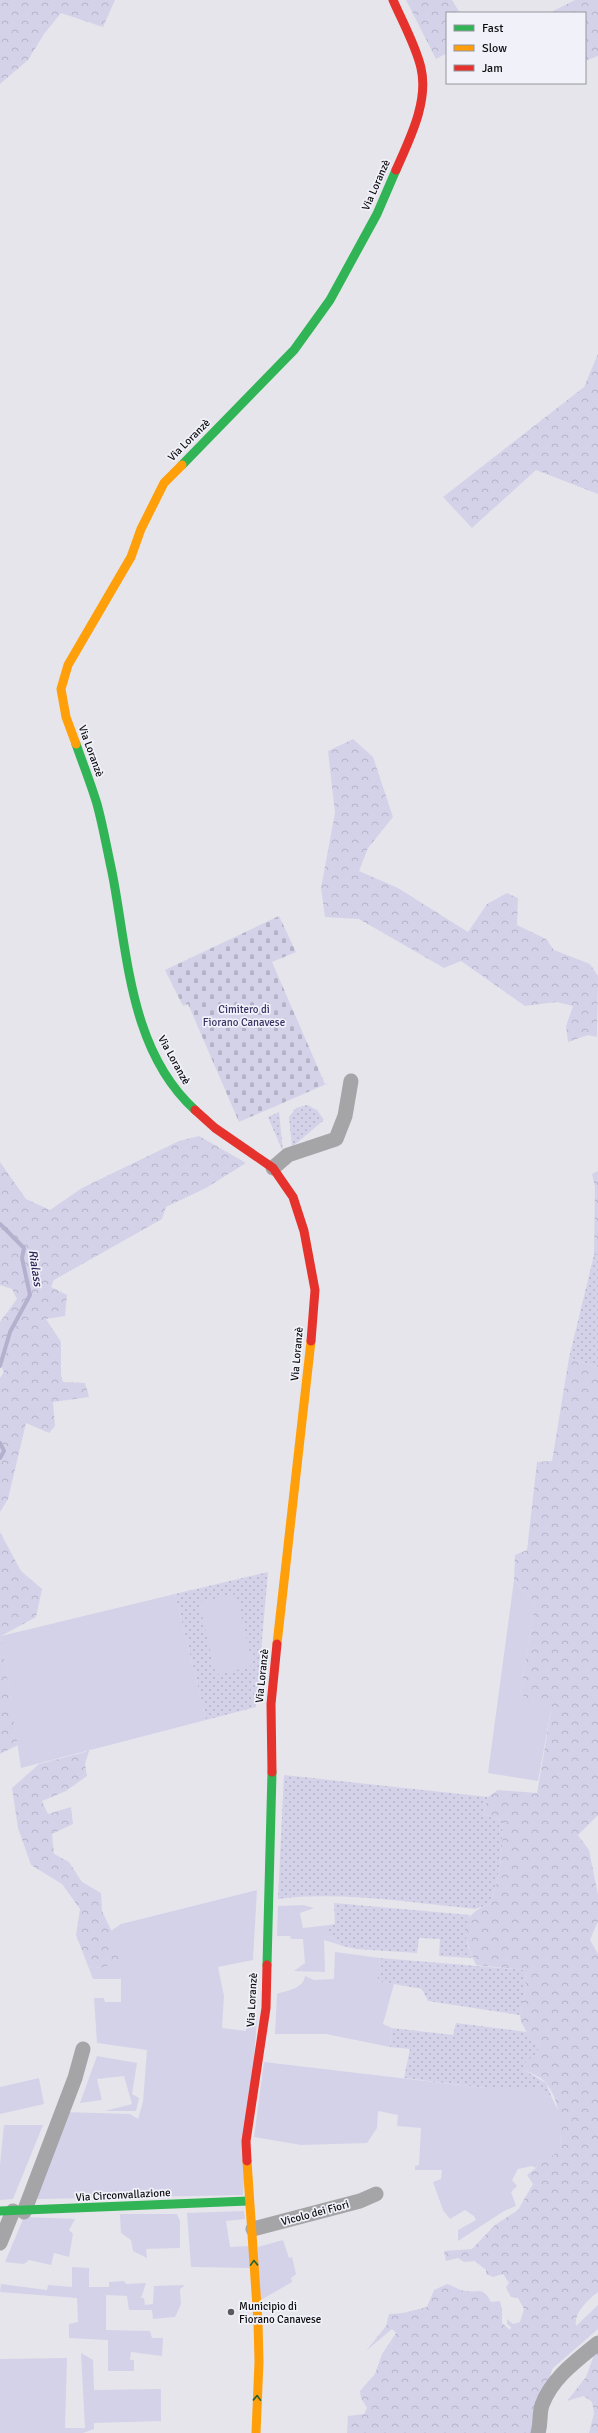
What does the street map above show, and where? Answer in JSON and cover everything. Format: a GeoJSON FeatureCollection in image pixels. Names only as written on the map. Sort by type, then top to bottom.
{"type":"FeatureCollection","features":[{"type":"Feature","properties":{"kind":"street","name":"Via Loranzè"},"geometry":{"type":"LineString","coordinates":[[256,2433],[259,2362],[253,2229],[248,2201],[246,2141],[266,2008],[272,1776],[271,1704],[289,1522],[308,1372],[315,1290],[304,1231],[293,1197],[273,1168],[215,1128],[182,1098],[162,1068],[144,1030],[128,974],[112,873],[97,804],[66,717],[62,689],[68,665],[131,557],[141,529],[164,483],[294,350],[330,300],[377,214],[412,131],[422,95],[421,68],[393,0]]}},
{"type":"Feature","properties":{"kind":"street"},"geometry":{"type":"LineString","coordinates":[[273,1168],[288,1155],[336,1139],[344,1116],[351,1081]]}},
{"type":"Feature","properties":{"kind":"street"},"geometry":{"type":"LineString","coordinates":[[0,2243],[12,2211],[75,2078],[83,2049]]}},
{"type":"Feature","properties":{"kind":"street","name":"Vicolo dei Fiori"},"geometry":{"type":"LineString","coordinates":[[253,2229],[360,2201],[376,2194]]}},
{"type":"Feature","properties":{"kind":"street","name":"Via Circonvallazione"},"geometry":{"type":"LineString","coordinates":[[12,2211],[248,2201]]}},
{"type":"Feature","properties":{"kind":"street"},"geometry":{"type":"LineString","coordinates":[[538,2433],[541,2407],[548,2391],[563,2372],[598,2343]]}},
{"type":"Feature","properties":{"kind":"green space"},"geometry":{"type":"Polygon","coordinates":[[[0,0],[115,0],[103,27],[61,13],[44,34],[28,60],[0,84],[0,0]]]}},
{"type":"Feature","properties":{"kind":"green space"},"geometry":{"type":"Polygon","coordinates":[[[406,0],[452,0],[459,12],[446,12],[446,54],[436,59],[406,0]]]}},
{"type":"Feature","properties":{"kind":"green space"},"geometry":{"type":"Polygon","coordinates":[[[575,0],[598,0],[598,56],[586,61],[586,12],[551,12],[575,0]]]}},
{"type":"Feature","properties":{"kind":"green space"},"geometry":{"type":"Polygon","coordinates":[[[598,354],[598,494],[536,470],[472,528],[443,497],[584,387],[598,354]]]}},
{"type":"Feature","properties":{"kind":"green space"},"geometry":{"type":"Polygon","coordinates":[[[353,739],[373,757],[393,817],[368,848],[359,871],[398,888],[468,932],[487,904],[507,893],[518,898],[517,925],[546,939],[554,950],[590,964],[598,976],[597,1037],[588,1035],[568,1042],[566,1026],[573,1006],[557,1002],[525,1006],[461,961],[444,968],[359,919],[325,917],[321,888],[335,813],[328,751],[353,739]]]}},
{"type":"Feature","properties":{"kind":"green space","name":"Cimitero di Fiorano Canavese"},"geometry":{"type":"Polygon","coordinates":[[[279,916],[296,952],[272,962],[325,1084],[331,1082],[239,1122],[188,1004],[183,1006],[165,970],[279,916]]]}},
{"type":"Feature","properties":{"kind":"green space"},"geometry":{"type":"Polygon","coordinates":[[[307,1105],[317,1110],[324,1120],[292,1147],[289,1117],[296,1108],[307,1105]]]}},
{"type":"Feature","properties":{"kind":"green space"},"geometry":{"type":"Polygon","coordinates":[[[279,1112],[283,1152],[268,1117],[279,1112]]]}},
{"type":"Feature","properties":{"kind":"green space"},"geometry":{"type":"Polygon","coordinates":[[[199,1136],[246,1163],[206,1188],[166,1207],[162,1219],[54,1280],[51,1287],[67,1295],[65,1316],[46,1319],[61,1342],[61,1374],[63,1382],[85,1383],[89,1397],[53,1402],[55,1426],[49,1433],[26,1423],[8,1499],[0,1512],[0,1378],[4,1372],[0,1364],[0,1322],[17,1299],[12,1289],[0,1285],[0,1162],[26,1199],[50,1210],[82,1188],[179,1141],[199,1136]]]}},
{"type":"Feature","properties":{"kind":"green space"},"geometry":{"type":"Polygon","coordinates":[[[598,1171],[598,1254],[594,1255],[595,1187],[592,1174],[598,1171]]]}},
{"type":"Feature","properties":{"kind":"green space"},"geometry":{"type":"Polygon","coordinates":[[[598,1254],[598,1368],[569,1358],[594,1255],[598,1254]]]}},
{"type":"Feature","properties":{"kind":"green space"},"geometry":{"type":"Polygon","coordinates":[[[569,1358],[598,1368],[598,1815],[578,1835],[589,1850],[598,1895],[598,1921],[590,1940],[598,1954],[598,2292],[579,2311],[576,2326],[598,2305],[598,2329],[553,2368],[533,2418],[533,2433],[347,2433],[348,2416],[364,2414],[367,2408],[361,2398],[360,2391],[375,2374],[382,2354],[396,2333],[392,2329],[366,2351],[386,2326],[389,2314],[403,2313],[427,2307],[434,2290],[447,2284],[460,2290],[483,2292],[491,2302],[500,2301],[502,2309],[502,2323],[510,2330],[511,2327],[507,2324],[507,2319],[513,2324],[520,2322],[524,2309],[518,2298],[511,2297],[506,2287],[509,2283],[503,2274],[493,2277],[486,2274],[486,2270],[475,2261],[464,2262],[458,2258],[446,2261],[444,2251],[472,2249],[495,2225],[518,2210],[533,2184],[527,2175],[536,2168],[539,2159],[560,2150],[560,2124],[555,2098],[544,2081],[536,2075],[524,2070],[526,2060],[537,2055],[539,2045],[532,2041],[521,2022],[520,2015],[526,1987],[525,1970],[476,1965],[469,1947],[466,1930],[467,1922],[471,1916],[478,1910],[488,1905],[493,1895],[499,1874],[503,1821],[483,1814],[488,1797],[498,1790],[537,1793],[551,1711],[520,1694],[535,1603],[514,1580],[515,1555],[527,1550],[537,1462],[552,1461],[569,1358]]]}},
{"type":"Feature","properties":{"kind":"green space"},"geometry":{"type":"Polygon","coordinates":[[[0,1532],[21,1571],[42,1589],[36,1617],[1,1636],[18,1745],[0,1754],[0,1532]]]}},
{"type":"Feature","properties":{"kind":"green space"},"geometry":{"type":"Polygon","coordinates":[[[268,1572],[256,1707],[206,1720],[175,1594],[268,1572]]]}},
{"type":"Feature","properties":{"kind":"green space"},"geometry":{"type":"Polygon","coordinates":[[[514,1580],[535,1603],[520,1694],[551,1710],[538,1781],[488,1773],[514,1580]]]}},
{"type":"Feature","properties":{"kind":"green space"},"geometry":{"type":"Polygon","coordinates":[[[175,1594],[206,1720],[21,1768],[1,1636],[175,1594]]]}},
{"type":"Feature","properties":{"kind":"green space"},"geometry":{"type":"Polygon","coordinates":[[[236,1594],[253,1666],[216,1675],[199,1602],[236,1594]]]}},
{"type":"Feature","properties":{"kind":"green space"},"geometry":{"type":"Polygon","coordinates":[[[89,1751],[85,1764],[87,1776],[66,1791],[42,1801],[48,1814],[71,1807],[73,1824],[52,1834],[54,1854],[69,1862],[82,1882],[101,1893],[102,1911],[112,1932],[100,1939],[124,1962],[101,1968],[88,1966],[76,1935],[80,1909],[62,1884],[31,1865],[18,1828],[12,1788],[39,1764],[89,1751]]]}},
{"type":"Feature","properties":{"kind":"green space"},"geometry":{"type":"Polygon","coordinates":[[[284,1775],[488,1797],[483,1814],[503,1821],[502,1854],[499,1874],[493,1895],[488,1905],[475,1909],[402,1901],[326,1896],[278,1899],[284,1775]]]}},
{"type":"Feature","properties":{"kind":"green space"},"geometry":{"type":"Polygon","coordinates":[[[257,1890],[253,1960],[218,1967],[224,1996],[222,2028],[246,2031],[246,2020],[257,2020],[243,2195],[38,2199],[35,2196],[63,2112],[130,2114],[138,2119],[143,2102],[147,2050],[97,2043],[94,1998],[104,1998],[105,2002],[121,2002],[121,1979],[93,1979],[88,1966],[101,1968],[123,1961],[99,1939],[121,1924],[257,1890]]]}},
{"type":"Feature","properties":{"kind":"green space"},"geometry":{"type":"Polygon","coordinates":[[[334,1903],[470,1915],[467,1927],[467,1942],[473,1958],[439,1956],[440,1939],[419,1938],[417,1953],[356,1949],[343,1946],[329,1936],[329,1925],[335,1924],[334,1903]]]}},
{"type":"Feature","properties":{"kind":"green space"},"geometry":{"type":"Polygon","coordinates":[[[303,1905],[314,1908],[300,1913],[303,1928],[329,1925],[329,1936],[343,1946],[324,1940],[325,1972],[294,1971],[305,1963],[303,1939],[291,1939],[290,1936],[277,1936],[278,1906],[303,1905]]]}},
{"type":"Feature","properties":{"kind":"green space"},"geometry":{"type":"Polygon","coordinates":[[[335,1952],[380,1958],[377,1981],[394,1984],[383,2024],[392,2028],[390,2047],[326,2034],[275,2034],[277,1994],[298,1986],[304,1980],[305,1976],[314,1980],[334,1979],[335,1952]]]}},
{"type":"Feature","properties":{"kind":"green space"},"geometry":{"type":"Polygon","coordinates":[[[380,1958],[525,1970],[526,1987],[520,2015],[428,2001],[422,1989],[377,1981],[380,1958]]]}},
{"type":"Feature","properties":{"kind":"green space"},"geometry":{"type":"Polygon","coordinates":[[[456,2023],[527,2032],[532,2041],[539,2045],[537,2055],[524,2070],[546,2083],[552,2098],[545,2096],[536,2088],[485,2088],[404,2078],[410,2049],[390,2047],[392,2028],[453,2035],[456,2023]]]}},
{"type":"Feature","properties":{"kind":"green space"},"geometry":{"type":"Polygon","coordinates":[[[97,2056],[137,2063],[132,2094],[139,2098],[136,2111],[105,2111],[132,2104],[124,2076],[97,2079],[102,2100],[80,2103],[97,2056]]]}},
{"type":"Feature","properties":{"kind":"green space"},"geometry":{"type":"Polygon","coordinates":[[[264,2062],[485,2088],[535,2088],[539,2084],[545,2096],[552,2098],[559,2112],[561,2124],[560,2150],[548,2159],[539,2159],[536,2168],[532,2166],[518,2169],[512,2180],[517,2186],[511,2192],[516,2206],[504,2211],[458,2241],[458,2230],[476,2220],[474,2216],[465,2210],[450,2219],[443,2210],[433,2182],[441,2179],[442,2170],[415,2170],[415,2166],[419,2165],[421,2128],[397,2126],[398,2115],[378,2111],[377,2128],[367,2143],[301,2145],[254,2137],[264,2062]]]}},
{"type":"Feature","properties":{"kind":"green space"},"geometry":{"type":"Polygon","coordinates":[[[39,2078],[44,2104],[0,2114],[0,2087],[39,2078]]]}},
{"type":"Feature","properties":{"kind":"green space"},"geometry":{"type":"Polygon","coordinates":[[[4,2125],[43,2125],[13,2199],[0,2200],[0,2165],[4,2125]]]}},
{"type":"Feature","properties":{"kind":"green space"},"geometry":{"type":"Polygon","coordinates":[[[244,2211],[245,2219],[226,2221],[230,2247],[249,2246],[251,2268],[191,2267],[187,2213],[244,2211]]]}},
{"type":"Feature","properties":{"kind":"green space"},"geometry":{"type":"Polygon","coordinates":[[[120,2214],[177,2214],[180,2221],[180,2248],[146,2249],[147,2258],[133,2251],[131,2240],[121,2233],[120,2214]]]}},
{"type":"Feature","properties":{"kind":"green space"},"geometry":{"type":"Polygon","coordinates":[[[24,2217],[75,2219],[69,2230],[73,2234],[69,2257],[54,2253],[51,2265],[29,2260],[24,2264],[5,2262],[24,2217]]]}},
{"type":"Feature","properties":{"kind":"green space"},"geometry":{"type":"Polygon","coordinates":[[[283,2240],[289,2258],[292,2257],[296,2274],[291,2278],[292,2282],[259,2301],[258,2247],[283,2240]]]}},
{"type":"Feature","properties":{"kind":"green space"},"geometry":{"type":"Polygon","coordinates":[[[72,2267],[89,2268],[89,2287],[109,2287],[109,2282],[124,2281],[126,2284],[146,2283],[141,2298],[144,2298],[145,2305],[153,2304],[154,2286],[185,2285],[180,2289],[181,2304],[175,2317],[153,2319],[152,2310],[129,2310],[127,2296],[106,2295],[106,2330],[150,2331],[152,2338],[163,2338],[162,2356],[131,2352],[130,2360],[134,2360],[134,2371],[108,2371],[108,2340],[69,2338],[69,2324],[78,2322],[77,2298],[0,2292],[1,2284],[47,2290],[48,2285],[72,2287],[72,2267]]]}},
{"type":"Feature","properties":{"kind":"green space"},"geometry":{"type":"Polygon","coordinates":[[[598,2352],[598,2433],[589,2433],[594,2413],[592,2402],[584,2396],[567,2401],[586,2377],[594,2355],[598,2352]]]}},
{"type":"Feature","properties":{"kind":"green space"},"geometry":{"type":"Polygon","coordinates":[[[81,2353],[93,2360],[94,2390],[161,2389],[161,2421],[94,2423],[94,2429],[83,2433],[0,2433],[0,2359],[67,2358],[65,2428],[85,2428],[81,2353]]]}},
{"type":"Feature","properties":{"kind":"waterway","name":"Rialass"},"geometry":{"type":"LineString","coordinates":[[0,1224],[24,1248],[22,1258],[30,1295],[10,1332],[0,1366]]}},
{"type":"Feature","properties":{"kind":"waterway","name":"Rialass"},"geometry":{"type":"LineString","coordinates":[[0,1443],[4,1451],[0,1458]]}},
{"type":"Feature","properties":{"kind":"traffic: fast"},"geometry":{"type":"LineString","coordinates":[[182,465],[294,350],[330,300],[377,214],[396,170]]}},
{"type":"Feature","properties":{"kind":"traffic: fast"},"geometry":{"type":"LineString","coordinates":[[76,744],[97,804],[112,872],[128,967],[144,1030],[156,1059],[173,1086],[195,1110]]}},
{"type":"Feature","properties":{"kind":"traffic: fast"},"geometry":{"type":"LineString","coordinates":[[267,1965],[272,1772]]}},
{"type":"Feature","properties":{"kind":"traffic: fast"},"geometry":{"type":"LineString","coordinates":[[0,2211],[248,2201]]}},
{"type":"Feature","properties":{"kind":"traffic: slow"},"geometry":{"type":"LineString","coordinates":[[76,744],[66,717],[61,689],[68,665],[131,557],[141,529],[164,483],[182,465]]}},
{"type":"Feature","properties":{"kind":"traffic: slow"},"geometry":{"type":"LineString","coordinates":[[277,1644],[311,1341]]}},
{"type":"Feature","properties":{"kind":"traffic: slow"},"geometry":{"type":"LineString","coordinates":[[247,2161],[258,2322],[259,2362],[256,2433]]}},
{"type":"Feature","properties":{"kind":"traffic: jam"},"geometry":{"type":"LineString","coordinates":[[393,0],[416,51],[423,81],[420,107],[412,134],[396,170]]}},
{"type":"Feature","properties":{"kind":"traffic: jam"},"geometry":{"type":"LineString","coordinates":[[195,1110],[215,1128],[273,1168],[293,1197],[304,1231],[315,1290],[311,1341]]}},
{"type":"Feature","properties":{"kind":"traffic: jam"},"geometry":{"type":"LineString","coordinates":[[272,1772],[271,1704],[277,1644]]}},
{"type":"Feature","properties":{"kind":"traffic: jam"},"geometry":{"type":"LineString","coordinates":[[247,2161],[246,2141],[266,2008],[267,1965]]}},
{"type":"Feature","properties":{"kind":"place","name":"Municipio di Fiorano Canavese"},"geometry":{"type":"Point","coordinates":[231,2312]}}]}
